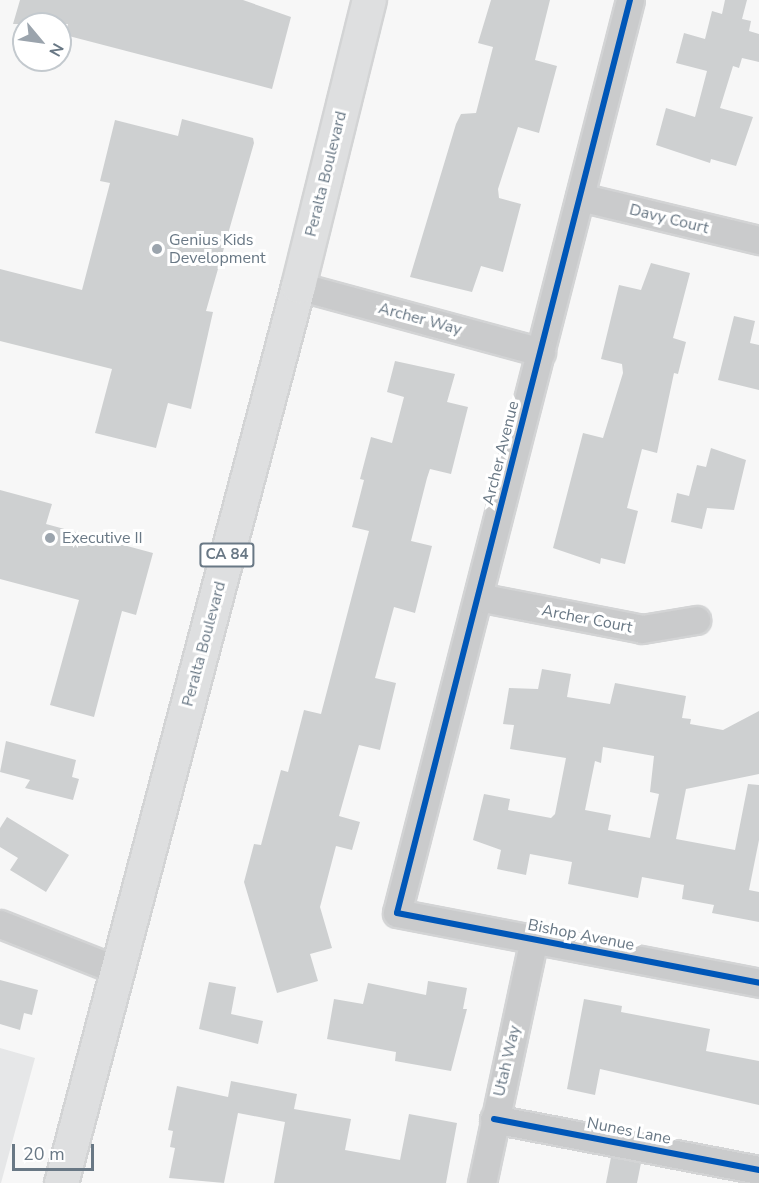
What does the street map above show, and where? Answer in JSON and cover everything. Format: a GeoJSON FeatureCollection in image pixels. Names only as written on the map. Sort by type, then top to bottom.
{"type":"FeatureCollection","features":[{"type":"Feature","properties":{"kind":"main road","name":"Peralta Boulevard"},"geometry":{"type":"LineString","coordinates":[[61,1183],[298,286],[369,0]]}},
{"type":"Feature","properties":{"kind":"street","name":"Archer Avenue"},"geometry":{"type":"LineString","coordinates":[[397,913],[630,0]]}},
{"type":"Feature","properties":{"kind":"street","name":"Davy Court"},"geometry":{"type":"LineString","coordinates":[[580,197],[759,240]]}},
{"type":"Feature","properties":{"kind":"street","name":"Archer Way"},"geometry":{"type":"LineString","coordinates":[[298,286],[541,352]]}},
{"type":"Feature","properties":{"kind":"street","name":"Archer Court"},"geometry":{"type":"LineString","coordinates":[[478,597],[642,629],[696,620]]}},
{"type":"Feature","properties":{"kind":"street","name":"Bishop Avenue"},"geometry":{"type":"LineString","coordinates":[[397,913],[759,983]]}},
{"type":"Feature","properties":{"kind":"street"},"geometry":{"type":"LineString","coordinates":[[0,924],[117,970]]}},
{"type":"Feature","properties":{"kind":"street","name":"Utah Way"},"geometry":{"type":"LineString","coordinates":[[482,1183],[534,939]]}},
{"type":"Feature","properties":{"kind":"street","name":"Nunes Lane"},"geometry":{"type":"LineString","coordinates":[[494,1119],[759,1170]]}},
{"type":"Feature","properties":{"kind":"shaded area"},"geometry":{"type":"Polygon","coordinates":[[[0,1048],[35,1058],[1,1183],[0,1183],[0,1048]]]}},
{"type":"Feature","properties":{"kind":"building"},"geometry":{"type":"Polygon","coordinates":[[[20,0],[243,0],[291,17],[272,89],[72,37],[72,12],[16,12],[20,0]]]}},
{"type":"Feature","properties":{"kind":"building"},"geometry":{"type":"Polygon","coordinates":[[[491,0],[550,0],[535,60],[557,66],[539,133],[518,127],[498,189],[499,198],[521,204],[503,272],[481,266],[472,292],[410,277],[456,124],[461,114],[476,113],[493,47],[478,43],[491,0]]]}},
{"type":"Feature","properties":{"kind":"building"},"geometry":{"type":"Polygon","coordinates":[[[725,0],[747,0],[742,19],[751,21],[749,31],[759,34],[759,62],[742,58],[739,68],[733,66],[720,108],[753,117],[736,166],[711,159],[710,163],[656,145],[666,108],[695,117],[707,71],[676,63],[684,33],[705,39],[712,11],[722,14],[725,0]]]}},
{"type":"Feature","properties":{"kind":"building"},"geometry":{"type":"Polygon","coordinates":[[[182,119],[253,138],[254,143],[206,311],[213,312],[191,409],[168,403],[156,448],[95,433],[112,369],[0,341],[0,269],[82,290],[110,183],[100,181],[115,120],[178,136],[182,119]]]}},
{"type":"Feature","properties":{"kind":"building"},"geometry":{"type":"Polygon","coordinates":[[[651,263],[690,273],[673,338],[686,342],[678,374],[674,373],[657,453],[642,449],[627,508],[638,511],[625,564],[601,558],[600,564],[553,548],[583,433],[603,438],[623,373],[622,364],[601,359],[619,285],[641,290],[651,263]]]}},
{"type":"Feature","properties":{"kind":"building"},"geometry":{"type":"Polygon","coordinates":[[[734,316],[755,321],[750,343],[759,345],[759,390],[718,380],[734,316]]]}},
{"type":"Feature","properties":{"kind":"building"},"geometry":{"type":"Polygon","coordinates":[[[395,361],[455,374],[447,402],[468,407],[451,474],[430,469],[427,478],[411,541],[432,546],[415,613],[394,607],[375,678],[396,683],[380,750],[359,745],[339,816],[360,822],[352,850],[336,846],[320,907],[332,948],[310,954],[318,981],[277,993],[244,882],[254,844],[261,845],[281,770],[288,772],[304,710],[321,714],[369,531],[352,527],[364,480],[360,479],[371,437],[392,443],[404,397],[387,392],[395,361]]]}},
{"type":"Feature","properties":{"kind":"building"},"geometry":{"type":"Polygon","coordinates":[[[711,448],[746,460],[734,510],[707,508],[702,529],[671,522],[677,493],[689,496],[697,465],[706,467],[711,448]]]}},
{"type":"Feature","properties":{"kind":"building","name":"Executive II"},"geometry":{"type":"Polygon","coordinates":[[[0,490],[52,504],[46,524],[153,553],[136,615],[122,611],[94,717],[50,705],[79,600],[0,579],[0,490]]]}},
{"type":"Feature","properties":{"kind":"building"},"geometry":{"type":"Polygon","coordinates":[[[542,669],[571,674],[567,697],[610,704],[615,683],[686,696],[682,718],[691,719],[690,724],[723,730],[759,711],[759,774],[686,789],[676,839],[735,850],[748,784],[759,785],[759,840],[749,890],[759,892],[759,922],[712,913],[714,905],[682,899],[684,885],[642,877],[638,898],[568,884],[572,862],[530,854],[526,875],[497,869],[501,850],[473,840],[484,794],[510,799],[508,810],[551,818],[555,814],[566,758],[510,749],[514,725],[503,724],[509,688],[538,689],[542,669]],[[603,747],[601,763],[595,761],[585,810],[611,815],[608,830],[650,838],[659,794],[650,792],[654,756],[603,747]]]}},
{"type":"Feature","properties":{"kind":"building"},"geometry":{"type":"Polygon","coordinates":[[[6,741],[76,760],[72,777],[79,779],[73,800],[25,788],[30,780],[0,772],[6,741]]]}},
{"type":"Feature","properties":{"kind":"building"},"geometry":{"type":"Polygon","coordinates":[[[7,817],[69,855],[46,892],[10,870],[18,858],[0,847],[0,828],[7,817]]]}},
{"type":"Feature","properties":{"kind":"building"},"geometry":{"type":"Polygon","coordinates":[[[0,980],[38,990],[32,1015],[24,1013],[20,1030],[0,1024],[0,980]]]}},
{"type":"Feature","properties":{"kind":"building"},"geometry":{"type":"Polygon","coordinates":[[[428,981],[467,988],[463,1009],[467,1009],[451,1071],[395,1061],[396,1052],[327,1039],[334,999],[363,1004],[368,983],[426,995],[428,981]]]}},
{"type":"Feature","properties":{"kind":"building"},"geometry":{"type":"Polygon","coordinates":[[[209,982],[236,987],[231,1014],[263,1021],[258,1044],[199,1029],[209,982]]]}},
{"type":"Feature","properties":{"kind":"building"},"geometry":{"type":"Polygon","coordinates":[[[584,999],[622,1006],[621,1012],[710,1029],[706,1051],[759,1061],[759,1105],[600,1069],[595,1095],[567,1089],[584,999]]]}},
{"type":"Feature","properties":{"kind":"building"},"geometry":{"type":"Polygon","coordinates":[[[231,1081],[297,1094],[294,1109],[351,1119],[345,1150],[400,1160],[409,1114],[457,1123],[446,1183],[274,1183],[285,1122],[238,1113],[224,1183],[169,1178],[175,1148],[170,1147],[173,1131],[168,1130],[177,1086],[228,1097],[231,1081]]]}},
{"type":"Feature","properties":{"kind":"building"},"geometry":{"type":"Polygon","coordinates":[[[611,1157],[641,1163],[637,1183],[606,1183],[611,1157]]]}},
{"type":"Feature","properties":{"kind":"cycle path"},"geometry":{"type":"LineString","coordinates":[[630,0],[397,913],[759,983]]}},
{"type":"Feature","properties":{"kind":"cycle path"},"geometry":{"type":"LineString","coordinates":[[494,1119],[759,1170]]}},
{"type":"Feature","properties":{"kind":"place","name":"Genius Kids Development"},"geometry":{"type":"Point","coordinates":[157,249]}},
{"type":"Feature","properties":{"kind":"place","name":"Executive II"},"geometry":{"type":"Point","coordinates":[50,538]}}]}
